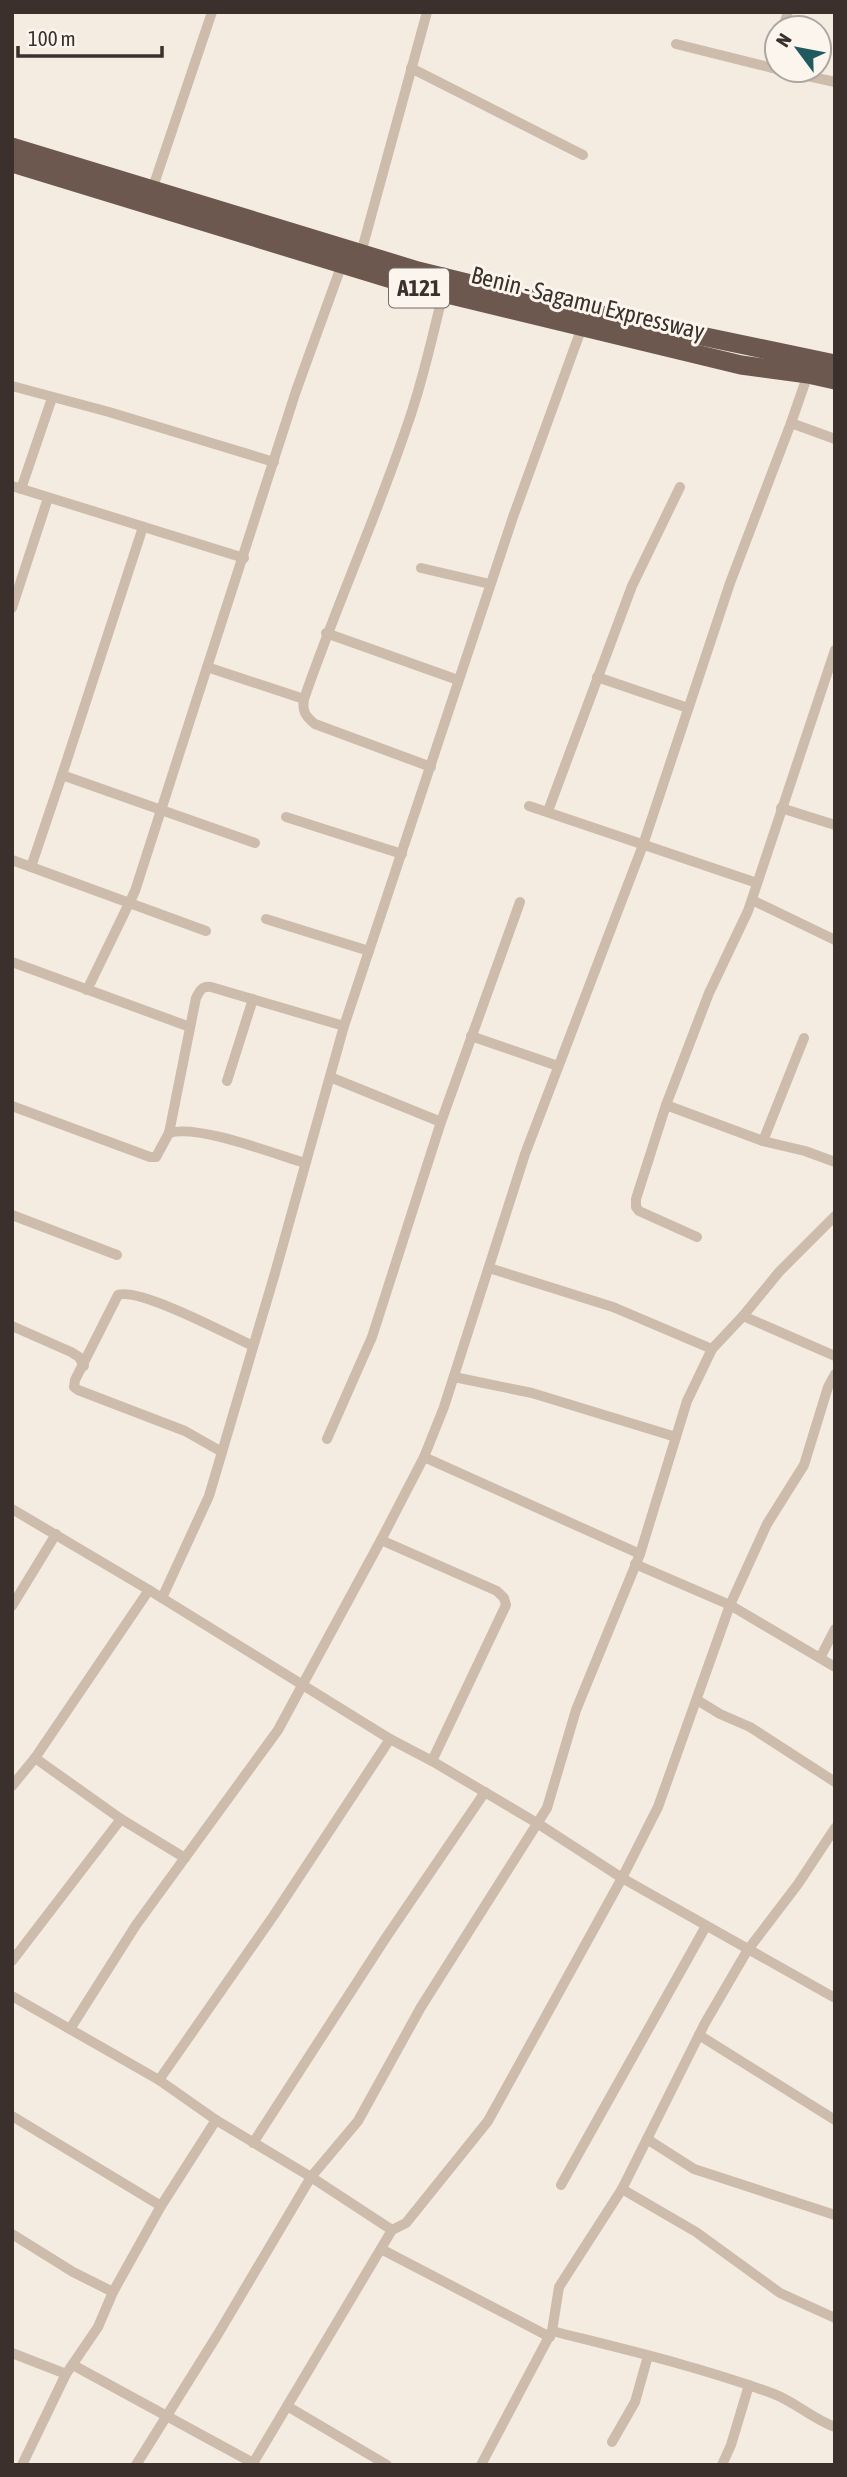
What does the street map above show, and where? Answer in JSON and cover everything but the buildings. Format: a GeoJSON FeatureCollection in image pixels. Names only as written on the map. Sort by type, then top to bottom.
{"type":"FeatureCollection","features":[{"type":"Feature","properties":{"kind":"highway","name":"A121"},"geometry":{"type":"LineString","coordinates":[[12,147],[418,271],[577,310],[835,364]]}},
{"type":"Feature","properties":{"kind":"highway","name":"Benin - Sagamu Expressway"},"geometry":{"type":"LineString","coordinates":[[12,163],[443,294],[741,365],[835,380]]}},
{"type":"Feature","properties":{"kind":"street"},"geometry":{"type":"LineString","coordinates":[[152,190],[212,12]]}},
{"type":"Feature","properties":{"kind":"street"},"geometry":{"type":"LineString","coordinates":[[360,253],[427,12]]}},
{"type":"Feature","properties":{"kind":"street"},"geometry":{"type":"LineString","coordinates":[[676,44],[763,66]]}},
{"type":"Feature","properties":{"kind":"street"},"geometry":{"type":"LineString","coordinates":[[411,68],[583,155]]}},
{"type":"Feature","properties":{"kind":"street"},"geometry":{"type":"LineString","coordinates":[[87,990],[129,904],[244,558],[296,391],[342,264]]}},
{"type":"Feature","properties":{"kind":"street"},"geometry":{"type":"LineString","coordinates":[[431,767],[314,724],[302,709],[326,633],[408,426],[443,294]]}},
{"type":"Feature","properties":{"kind":"street"},"geometry":{"type":"LineString","coordinates":[[162,1598],[201,1514],[222,1452],[344,1026],[458,680],[582,327]]}},
{"type":"Feature","properties":{"kind":"street"},"geometry":{"type":"LineString","coordinates":[[70,2029],[136,1925],[278,1730],[382,1540],[424,1457],[454,1377],[525,1154],[643,845],[730,583],[792,423],[808,374]]}},
{"type":"Feature","properties":{"kind":"street"},"geometry":{"type":"LineString","coordinates":[[12,386],[274,462]]}},
{"type":"Feature","properties":{"kind":"street"},"geometry":{"type":"LineString","coordinates":[[52,398],[17,487],[244,558]]}},
{"type":"Feature","properties":{"kind":"street"},"geometry":{"type":"LineString","coordinates":[[792,423],[835,439]]}},
{"type":"Feature","properties":{"kind":"street"},"geometry":{"type":"LineString","coordinates":[[548,811],[632,586],[680,487]]}},
{"type":"Feature","properties":{"kind":"street"},"geometry":{"type":"LineString","coordinates":[[12,608],[15,591],[48,498]]}},
{"type":"Feature","properties":{"kind":"street"},"geometry":{"type":"LineString","coordinates":[[31,867],[143,527]]}},
{"type":"Feature","properties":{"kind":"street"},"geometry":{"type":"LineString","coordinates":[[421,568],[491,584]]}},
{"type":"Feature","properties":{"kind":"street"},"geometry":{"type":"LineString","coordinates":[[326,633],[458,680]]}},
{"type":"Feature","properties":{"kind":"street"},"geometry":{"type":"LineString","coordinates":[[697,1237],[639,1211],[635,1207],[636,1199],[666,1105],[709,993],[751,900],[835,650]]}},
{"type":"Feature","properties":{"kind":"street"},"geometry":{"type":"LineString","coordinates":[[207,667],[303,699]]}},
{"type":"Feature","properties":{"kind":"street"},"geometry":{"type":"LineString","coordinates":[[597,677],[688,708]]}},
{"type":"Feature","properties":{"kind":"street"},"geometry":{"type":"LineString","coordinates":[[62,775],[254,843]]}},
{"type":"Feature","properties":{"kind":"street"},"geometry":{"type":"LineString","coordinates":[[529,806],[757,883]]}},
{"type":"Feature","properties":{"kind":"street"},"geometry":{"type":"LineString","coordinates":[[781,808],[835,825]]}},
{"type":"Feature","properties":{"kind":"street"},"geometry":{"type":"LineString","coordinates":[[286,817],[402,854]]}},
{"type":"Feature","properties":{"kind":"street"},"geometry":{"type":"LineString","coordinates":[[12,860],[206,931]]}},
{"type":"Feature","properties":{"kind":"street"},"geometry":{"type":"LineString","coordinates":[[751,900],[835,940]]}},
{"type":"Feature","properties":{"kind":"street"},"geometry":{"type":"LineString","coordinates":[[327,1439],[372,1337],[441,1122],[520,902]]}},
{"type":"Feature","properties":{"kind":"street"},"geometry":{"type":"LineString","coordinates":[[267,919],[369,951]]}},
{"type":"Feature","properties":{"kind":"street"},"geometry":{"type":"LineString","coordinates":[[12,962],[190,1027]]}},
{"type":"Feature","properties":{"kind":"street"},"geometry":{"type":"LineString","coordinates":[[12,1106],[156,1157],[169,1133],[195,998],[200,989],[205,986],[344,1026]]}},
{"type":"Feature","properties":{"kind":"street"},"geometry":{"type":"LineString","coordinates":[[227,1081],[253,999]]}},
{"type":"Feature","properties":{"kind":"street"},"geometry":{"type":"LineString","coordinates":[[471,1036],[558,1066]]}},
{"type":"Feature","properties":{"kind":"street"},"geometry":{"type":"LineString","coordinates":[[763,1141],[804,1038]]}},
{"type":"Feature","properties":{"kind":"street"},"geometry":{"type":"LineString","coordinates":[[330,1077],[441,1122]]}},
{"type":"Feature","properties":{"kind":"street"},"geometry":{"type":"LineString","coordinates":[[666,1105],[763,1141],[835,1162]]}},
{"type":"Feature","properties":{"kind":"street"},"geometry":{"type":"LineString","coordinates":[[169,1133],[178,1130],[225,1139],[305,1163]]}},
{"type":"Feature","properties":{"kind":"street"},"geometry":{"type":"LineString","coordinates":[[12,1215],[117,1255]]}},
{"type":"Feature","properties":{"kind":"street"},"geometry":{"type":"LineString","coordinates":[[136,2465],[310,2177],[358,2121],[421,2007],[547,1808],[576,1710],[637,1559],[687,1401],[712,1349],[779,1272],[835,1216]]}},
{"type":"Feature","properties":{"kind":"street"},"geometry":{"type":"LineString","coordinates":[[489,1268],[613,1307],[712,1349]]}},
{"type":"Feature","properties":{"kind":"street"},"geometry":{"type":"LineString","coordinates":[[222,1452],[185,1431],[78,1390],[74,1387],[75,1380],[118,1295],[126,1292],[152,1300],[253,1346]]}},
{"type":"Feature","properties":{"kind":"street"},"geometry":{"type":"LineString","coordinates":[[743,1316],[835,1356]]}},
{"type":"Feature","properties":{"kind":"street"},"geometry":{"type":"LineString","coordinates":[[12,1326],[71,1352],[79,1357],[84,1366]]}},
{"type":"Feature","properties":{"kind":"street"},"geometry":{"type":"LineString","coordinates":[[12,2353],[69,2369],[167,2415],[253,2464],[392,2230],[406,2223],[488,2121],[622,1878],[663,1797],[730,1605],[767,1524],[804,1465],[828,1387],[835,1374]]}},
{"type":"Feature","properties":{"kind":"street"},"geometry":{"type":"LineString","coordinates":[[454,1377],[532,1393],[676,1437]]}},
{"type":"Feature","properties":{"kind":"street"},"geometry":{"type":"LineString","coordinates":[[424,1457],[730,1605],[835,1667]]}},
{"type":"Feature","properties":{"kind":"street"},"geometry":{"type":"LineString","coordinates":[[12,1509],[390,1739],[537,1823],[622,1878],[747,1951],[835,1998]]}},
{"type":"Feature","properties":{"kind":"street"},"geometry":{"type":"LineString","coordinates":[[12,1606],[56,1534]]}},
{"type":"Feature","properties":{"kind":"street"},"geometry":{"type":"LineString","coordinates":[[382,1540],[497,1591],[505,1598],[506,1605],[432,1761]]}},
{"type":"Feature","properties":{"kind":"street"},"geometry":{"type":"LineString","coordinates":[[12,1786],[35,1758],[149,1590]]}},
{"type":"Feature","properties":{"kind":"street"},"geometry":{"type":"LineString","coordinates":[[820,1658],[835,1629]]}},
{"type":"Feature","properties":{"kind":"street"},"geometry":{"type":"LineString","coordinates":[[697,1700],[720,1714],[751,1727],[835,1782]]}},
{"type":"Feature","properties":{"kind":"street"},"geometry":{"type":"LineString","coordinates":[[159,2080],[274,1914],[390,1739]]}},
{"type":"Feature","properties":{"kind":"street"},"geometry":{"type":"LineString","coordinates":[[35,1758],[121,1819],[185,1858]]}},
{"type":"Feature","properties":{"kind":"street"},"geometry":{"type":"LineString","coordinates":[[253,2143],[384,1939],[485,1793]]}},
{"type":"Feature","properties":{"kind":"street"},"geometry":{"type":"LineString","coordinates":[[12,1961],[121,1819]]}},
{"type":"Feature","properties":{"kind":"street"},"geometry":{"type":"LineString","coordinates":[[481,2465],[551,2334],[559,2287],[622,2189],[699,2035],[747,1951],[798,1884],[835,1828]]}},
{"type":"Feature","properties":{"kind":"street"},"geometry":{"type":"LineString","coordinates":[[561,2185],[706,1926]]}},
{"type":"Feature","properties":{"kind":"street"},"geometry":{"type":"LineString","coordinates":[[12,1996],[159,2080],[216,2120],[392,2230]]}},
{"type":"Feature","properties":{"kind":"street"},"geometry":{"type":"LineString","coordinates":[[699,2035],[835,2120]]}},
{"type":"Feature","properties":{"kind":"street"},"geometry":{"type":"LineString","coordinates":[[12,2116],[161,2206]]}},
{"type":"Feature","properties":{"kind":"street"},"geometry":{"type":"LineString","coordinates":[[22,2465],[69,2369],[98,2327],[113,2292],[161,2206],[216,2120]]}},
{"type":"Feature","properties":{"kind":"street"},"geometry":{"type":"LineString","coordinates":[[647,2139],[694,2169],[835,2215]]}},
{"type":"Feature","properties":{"kind":"street"},"geometry":{"type":"LineString","coordinates":[[622,2189],[696,2232],[780,2293],[835,2318]]}},
{"type":"Feature","properties":{"kind":"street"},"geometry":{"type":"LineString","coordinates":[[12,2234],[73,2272],[113,2292]]}},
{"type":"Feature","properties":{"kind":"street"},"geometry":{"type":"LineString","coordinates":[[381,2249],[551,2334],[719,2374],[778,2395],[818,2420],[835,2427]]}},
{"type":"Feature","properties":{"kind":"street"},"geometry":{"type":"LineString","coordinates":[[612,2442],[635,2402],[648,2356]]}},
{"type":"Feature","properties":{"kind":"street"},"geometry":{"type":"LineString","coordinates":[[722,2465],[731,2445],[749,2385]]}},
{"type":"Feature","properties":{"kind":"street"},"geometry":{"type":"LineString","coordinates":[[287,2406],[387,2465]]}}]}
